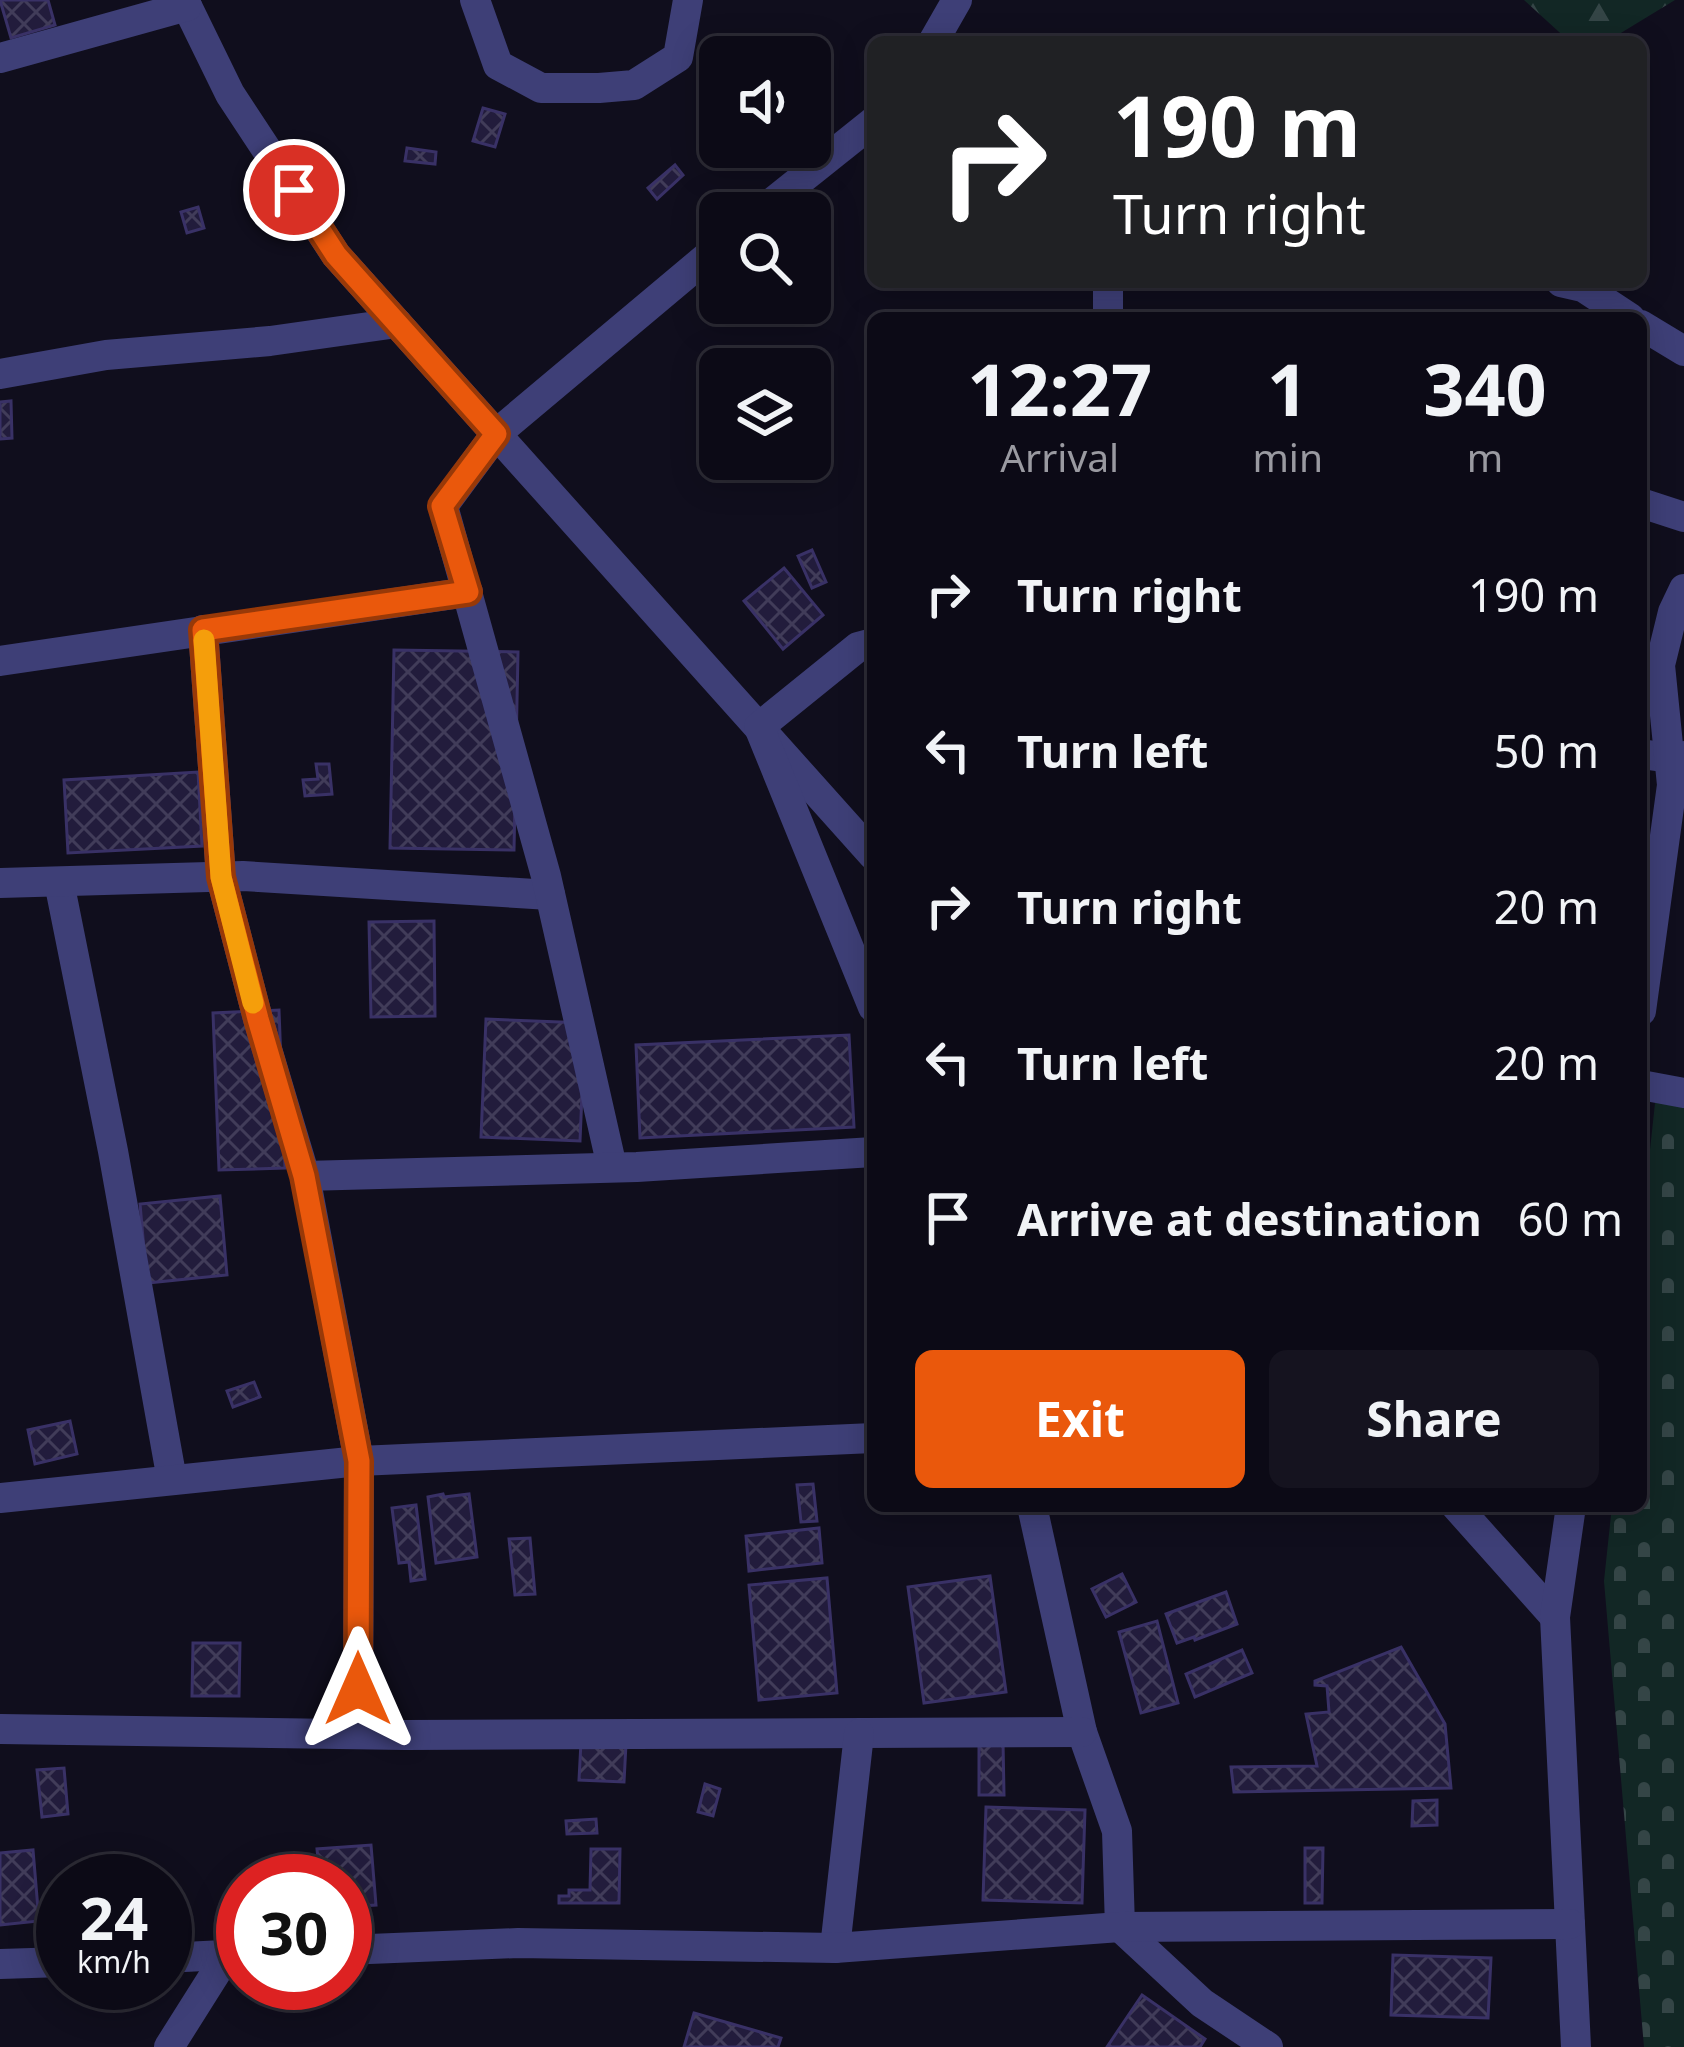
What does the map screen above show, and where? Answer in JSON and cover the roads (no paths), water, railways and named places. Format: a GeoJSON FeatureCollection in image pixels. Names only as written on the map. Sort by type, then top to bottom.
{"type":"FeatureCollection","features":[{"type":"Feature","properties":{"kind":"street"},"geometry":{"type":"LineString","coordinates":[[475,0],[498,65],[542,88],[634,85],[678,57],[688,0]]}},
{"type":"Feature","properties":{"kind":"street"},"geometry":{"type":"LineString","coordinates":[[936,36],[957,0]]}},
{"type":"Feature","properties":{"kind":"street"},"geometry":{"type":"LineString","coordinates":[[0,58],[186,3],[230,94],[336,255],[867,848]]}},
{"type":"Feature","properties":{"kind":"street"},"geometry":{"type":"LineString","coordinates":[[788,192],[866,135]]}},
{"type":"Feature","properties":{"kind":"street"},"geometry":{"type":"LineString","coordinates":[[612,1167],[550,895],[442,506],[496,434],[699,264]]}},
{"type":"Feature","properties":{"kind":"street"},"geometry":{"type":"LineString","coordinates":[[1584,288],[1621,312]]}},
{"type":"Feature","properties":{"kind":"street"},"geometry":{"type":"LineString","coordinates":[[0,374],[106,355],[270,341],[397,323]]}},
{"type":"Feature","properties":{"kind":"street"},"geometry":{"type":"LineString","coordinates":[[1647,329],[1684,351]]}},
{"type":"Feature","properties":{"kind":"street"},"geometry":{"type":"LineString","coordinates":[[1647,504],[1684,518]]}},
{"type":"Feature","properties":{"kind":"street"},"geometry":{"type":"LineString","coordinates":[[1647,967],[1672,785],[1665,756],[1660,665],[1673,612],[1684,590]]}},
{"type":"Feature","properties":{"kind":"street"},"geometry":{"type":"LineString","coordinates":[[0,661],[468,592]]}},
{"type":"Feature","properties":{"kind":"street"},"geometry":{"type":"LineString","coordinates":[[203,630],[221,877],[304,1176],[359,1461],[358,1734]]}},
{"type":"Feature","properties":{"kind":"street"},"geometry":{"type":"LineString","coordinates":[[759,727],[858,647],[867,645]]}},
{"type":"Feature","properties":{"kind":"street"},"geometry":{"type":"LineString","coordinates":[[759,727],[867,992]]}},
{"type":"Feature","properties":{"kind":"street"},"geometry":{"type":"LineString","coordinates":[[0,883],[243,876],[550,895]]}},
{"type":"Feature","properties":{"kind":"street"},"geometry":{"type":"LineString","coordinates":[[59,882],[172,1480]]}},
{"type":"Feature","properties":{"kind":"street"},"geometry":{"type":"LineString","coordinates":[[1647,1086],[1684,1093]]}},
{"type":"Feature","properties":{"kind":"street"},"geometry":{"type":"LineString","coordinates":[[304,1176],[612,1167],[867,1152]]}},
{"type":"Feature","properties":{"kind":"street"},"geometry":{"type":"LineString","coordinates":[[0,1498],[359,1461],[867,1438]]}},
{"type":"Feature","properties":{"kind":"street"},"geometry":{"type":"LineString","coordinates":[[1034,1512],[1082,1732],[1117,1831],[1120,1927],[1202,2003],[1268,2047]]}},
{"type":"Feature","properties":{"kind":"street"},"geometry":{"type":"LineString","coordinates":[[1461,1512],[1555,1617]]}},
{"type":"Feature","properties":{"kind":"street"},"geometry":{"type":"LineString","coordinates":[[1570,1512],[1555,1617],[1576,2047]]}},
{"type":"Feature","properties":{"kind":"street"},"geometry":{"type":"LineString","coordinates":[[0,1729],[358,1734],[1082,1732]]}},
{"type":"Feature","properties":{"kind":"street"},"geometry":{"type":"LineString","coordinates":[[835,1948],[859,1734]]}},
{"type":"Feature","properties":{"kind":"street"},"geometry":{"type":"LineString","coordinates":[[372,1949],[518,1943],[835,1948],[1120,1927],[1570,1924]]}},
{"type":"Feature","properties":{"kind":"street"},"geometry":{"type":"LineString","coordinates":[[0,1964],[36,1963]]}},
{"type":"Feature","properties":{"kind":"street"},"geometry":{"type":"LineString","coordinates":[[170,2047],[216,1981]]}}]}
